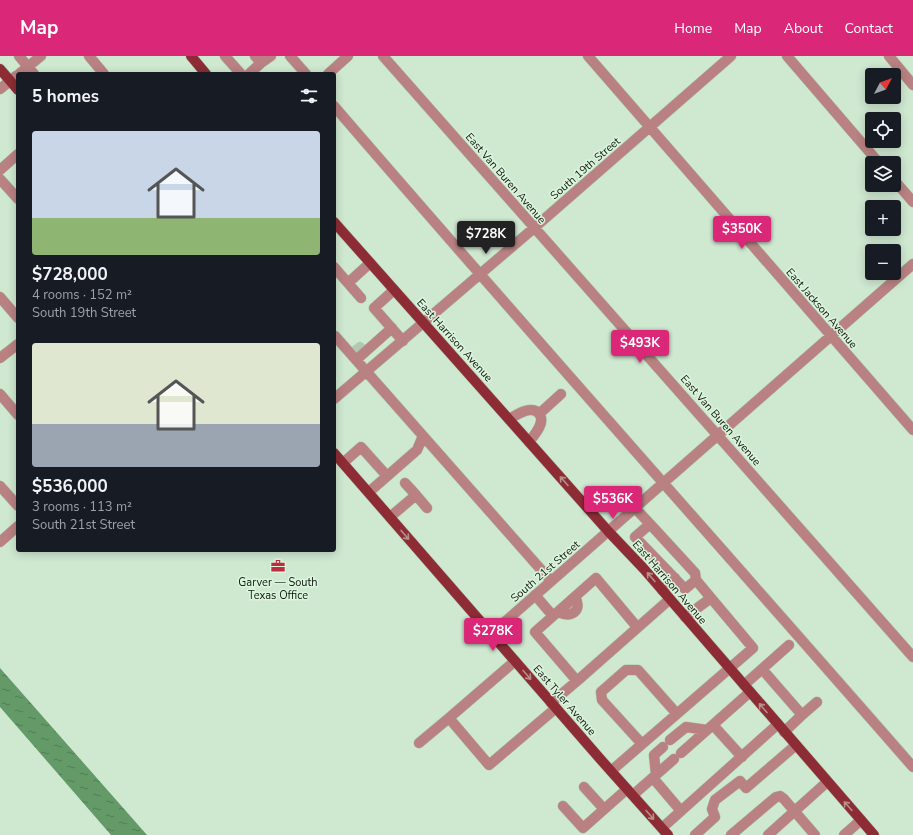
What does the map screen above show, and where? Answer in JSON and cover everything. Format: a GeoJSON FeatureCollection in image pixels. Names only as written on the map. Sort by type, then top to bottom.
{"type":"FeatureCollection","features":[{"type":"Feature","properties":{"kind":"main road"},"geometry":{"type":"LineString","coordinates":[[191,56],[204,72]]}},
{"type":"Feature","properties":{"kind":"main road"},"geometry":{"type":"LineString","coordinates":[[0,69],[16,76]]}},
{"type":"Feature","properties":{"kind":"main road","name":"East Harrison Avenue"},"geometry":{"type":"LineString","coordinates":[[336,224],[670,599],[874,835]]}},
{"type":"Feature","properties":{"kind":"main road","name":"East Tyler Avenue"},"geometry":{"type":"LineString","coordinates":[[336,456],[665,832]]}},
{"type":"Feature","properties":{"kind":"street"},"geometry":{"type":"LineString","coordinates":[[19,56],[31,71],[41,56]]}},
{"type":"Feature","properties":{"kind":"street"},"geometry":{"type":"LineString","coordinates":[[89,56],[102,72]]}},
{"type":"Feature","properties":{"kind":"street"},"geometry":{"type":"LineString","coordinates":[[226,56],[239,72]]}},
{"type":"Feature","properties":{"kind":"street"},"geometry":{"type":"LineString","coordinates":[[250,72],[258,59],[271,56]]}},
{"type":"Feature","properties":{"kind":"street"},"geometry":{"type":"LineString","coordinates":[[290,56],[304,72]]}},
{"type":"Feature","properties":{"kind":"street"},"geometry":{"type":"LineString","coordinates":[[330,72],[348,56]]}},
{"type":"Feature","properties":{"kind":"street","name":"East Van Buren Avenue"},"geometry":{"type":"LineString","coordinates":[[383,56],[913,657]]}},
{"type":"Feature","properties":{"kind":"street","name":"East Jackson Avenue"},"geometry":{"type":"LineString","coordinates":[[588,56],[913,430]]}},
{"type":"Feature","properties":{"kind":"street","name":"South 19th Street"},"geometry":{"type":"LineString","coordinates":[[336,397],[480,275],[731,56]]}},
{"type":"Feature","properties":{"kind":"street"},"geometry":{"type":"LineString","coordinates":[[787,56],[873,156]]}},
{"type":"Feature","properties":{"kind":"street"},"geometry":{"type":"LineString","coordinates":[[889,56],[913,85]]}},
{"type":"Feature","properties":{"kind":"street"},"geometry":{"type":"LineString","coordinates":[[0,90],[16,76]]}},
{"type":"Feature","properties":{"kind":"street"},"geometry":{"type":"LineString","coordinates":[[336,108],[480,275],[913,767]]}},
{"type":"Feature","properties":{"kind":"street"},"geometry":{"type":"LineString","coordinates":[[0,170],[16,156]]}},
{"type":"Feature","properties":{"kind":"street"},"geometry":{"type":"LineString","coordinates":[[0,179],[16,197]]}},
{"type":"Feature","properties":{"kind":"street"},"geometry":{"type":"LineString","coordinates":[[901,188],[913,202]]}},
{"type":"Feature","properties":{"kind":"street"},"geometry":{"type":"LineString","coordinates":[[348,282],[370,263]]}},
{"type":"Feature","properties":{"kind":"street","name":"South 21st Street"},"geometry":{"type":"LineString","coordinates":[[491,634],[913,264]]}},
{"type":"Feature","properties":{"kind":"street"},"geometry":{"type":"LineString","coordinates":[[336,269],[361,298]]}},
{"type":"Feature","properties":{"kind":"street"},"geometry":{"type":"LineString","coordinates":[[394,290],[374,308],[403,341]]}},
{"type":"Feature","properties":{"kind":"street"},"geometry":{"type":"LineString","coordinates":[[0,297],[16,316]]}},
{"type":"Feature","properties":{"kind":"street"},"geometry":{"type":"LineString","coordinates":[[358,354],[375,343],[392,328]]}},
{"type":"Feature","properties":{"kind":"street"},"geometry":{"type":"LineString","coordinates":[[336,337],[358,354],[366,371],[551,581]]}},
{"type":"Feature","properties":{"kind":"street"},"geometry":{"type":"LineString","coordinates":[[375,343],[385,356]]}},
{"type":"Feature","properties":{"kind":"street"},"geometry":{"type":"LineString","coordinates":[[0,358],[16,346]]}},
{"type":"Feature","properties":{"kind":"street"},"geometry":{"type":"LineString","coordinates":[[0,394],[16,413]]}},
{"type":"Feature","properties":{"kind":"street"},"geometry":{"type":"LineString","coordinates":[[539,414],[561,394]]}},
{"type":"Feature","properties":{"kind":"street"},"geometry":{"type":"LineString","coordinates":[[509,419],[526,411],[532,410],[539,414],[541,422],[539,429],[529,442]]}},
{"type":"Feature","properties":{"kind":"street"},"geometry":{"type":"LineString","coordinates":[[369,492],[417,450],[423,436]]}},
{"type":"Feature","properties":{"kind":"street"},"geometry":{"type":"LineString","coordinates":[[343,463],[361,447],[387,476]]}},
{"type":"Feature","properties":{"kind":"street"},"geometry":{"type":"LineString","coordinates":[[405,483],[427,508]]}},
{"type":"Feature","properties":{"kind":"street"},"geometry":{"type":"LineString","coordinates":[[0,486],[16,504]]}},
{"type":"Feature","properties":{"kind":"street"},"geometry":{"type":"LineString","coordinates":[[390,517],[416,495]]}},
{"type":"Feature","properties":{"kind":"street"},"geometry":{"type":"LineString","coordinates":[[611,771],[753,648],[696,580],[695,573],[635,508]]}},
{"type":"Feature","properties":{"kind":"street"},"geometry":{"type":"LineString","coordinates":[[650,524],[636,536],[640,541],[685,589],[696,580]]}},
{"type":"Feature","properties":{"kind":"street"},"geometry":{"type":"LineString","coordinates":[[0,542],[16,528]]}},
{"type":"Feature","properties":{"kind":"street"},"geometry":{"type":"LineString","coordinates":[[628,552],[640,541]]}},
{"type":"Feature","properties":{"kind":"street"},"geometry":{"type":"LineString","coordinates":[[577,681],[535,632],[596,578],[637,627]]}},
{"type":"Feature","properties":{"kind":"street"},"geometry":{"type":"LineString","coordinates":[[662,590],[675,578]]}},
{"type":"Feature","properties":{"kind":"street"},"geometry":{"type":"LineString","coordinates":[[535,595],[556,614]]}},
{"type":"Feature","properties":{"kind":"street"},"geometry":{"type":"LineString","coordinates":[[685,617],[711,598]]}},
{"type":"Feature","properties":{"kind":"street"},"geometry":{"type":"LineString","coordinates":[[449,718],[489,765],[554,705],[577,681],[670,599]]}},
{"type":"Feature","properties":{"kind":"street"},"geometry":{"type":"LineString","coordinates":[[563,806],[583,828],[604,809],[654,776],[710,728],[747,689],[762,669],[789,646]]}},
{"type":"Feature","properties":{"kind":"street"},"geometry":{"type":"LineString","coordinates":[[419,744],[515,661]]}},
{"type":"Feature","properties":{"kind":"street"},"geometry":{"type":"LineString","coordinates":[[762,669],[802,715]]}},
{"type":"Feature","properties":{"kind":"street"},"geometry":{"type":"LineString","coordinates":[[642,744],[602,700],[601,692],[626,670],[638,670],[677,714]]}},
{"type":"Feature","properties":{"kind":"street"},"geometry":{"type":"LineString","coordinates":[[665,832],[681,811],[742,757],[781,728],[802,715],[817,702]]}},
{"type":"Feature","properties":{"kind":"street"},"geometry":{"type":"LineString","coordinates":[[681,811],[654,776],[654,755],[686,727],[710,728],[742,757]]}},
{"type":"Feature","properties":{"kind":"street"},"geometry":{"type":"LineString","coordinates":[[695,835],[715,817],[712,809],[715,800],[740,781],[746,788],[796,745]]}},
{"type":"Feature","properties":{"kind":"street"},"geometry":{"type":"LineString","coordinates":[[768,835],[827,782]]}},
{"type":"Feature","properties":{"kind":"street"},"geometry":{"type":"LineString","coordinates":[[584,787],[604,809]]}},
{"type":"Feature","properties":{"kind":"street"},"geometry":{"type":"LineString","coordinates":[[731,835],[776,797],[780,796],[815,835]]}},
{"type":"Feature","properties":{"kind":"street"},"geometry":{"type":"LineString","coordinates":[[844,835],[861,820]]}},
{"type":"Feature","properties":{"kind":"water"},"geometry":{"type":"Polygon","coordinates":[[[0,668],[147,835],[111,835],[0,707],[0,668]]]}},
{"type":"Feature","properties":{"kind":"tunnel"},"geometry":{"type":"LineString","coordinates":[[355,351],[360,347],[364,351]]}},
{"type":"Feature","properties":{"kind":"place","name":"Garver — South Texas Office"},"geometry":{"type":"Point","coordinates":[278,566]}}]}
